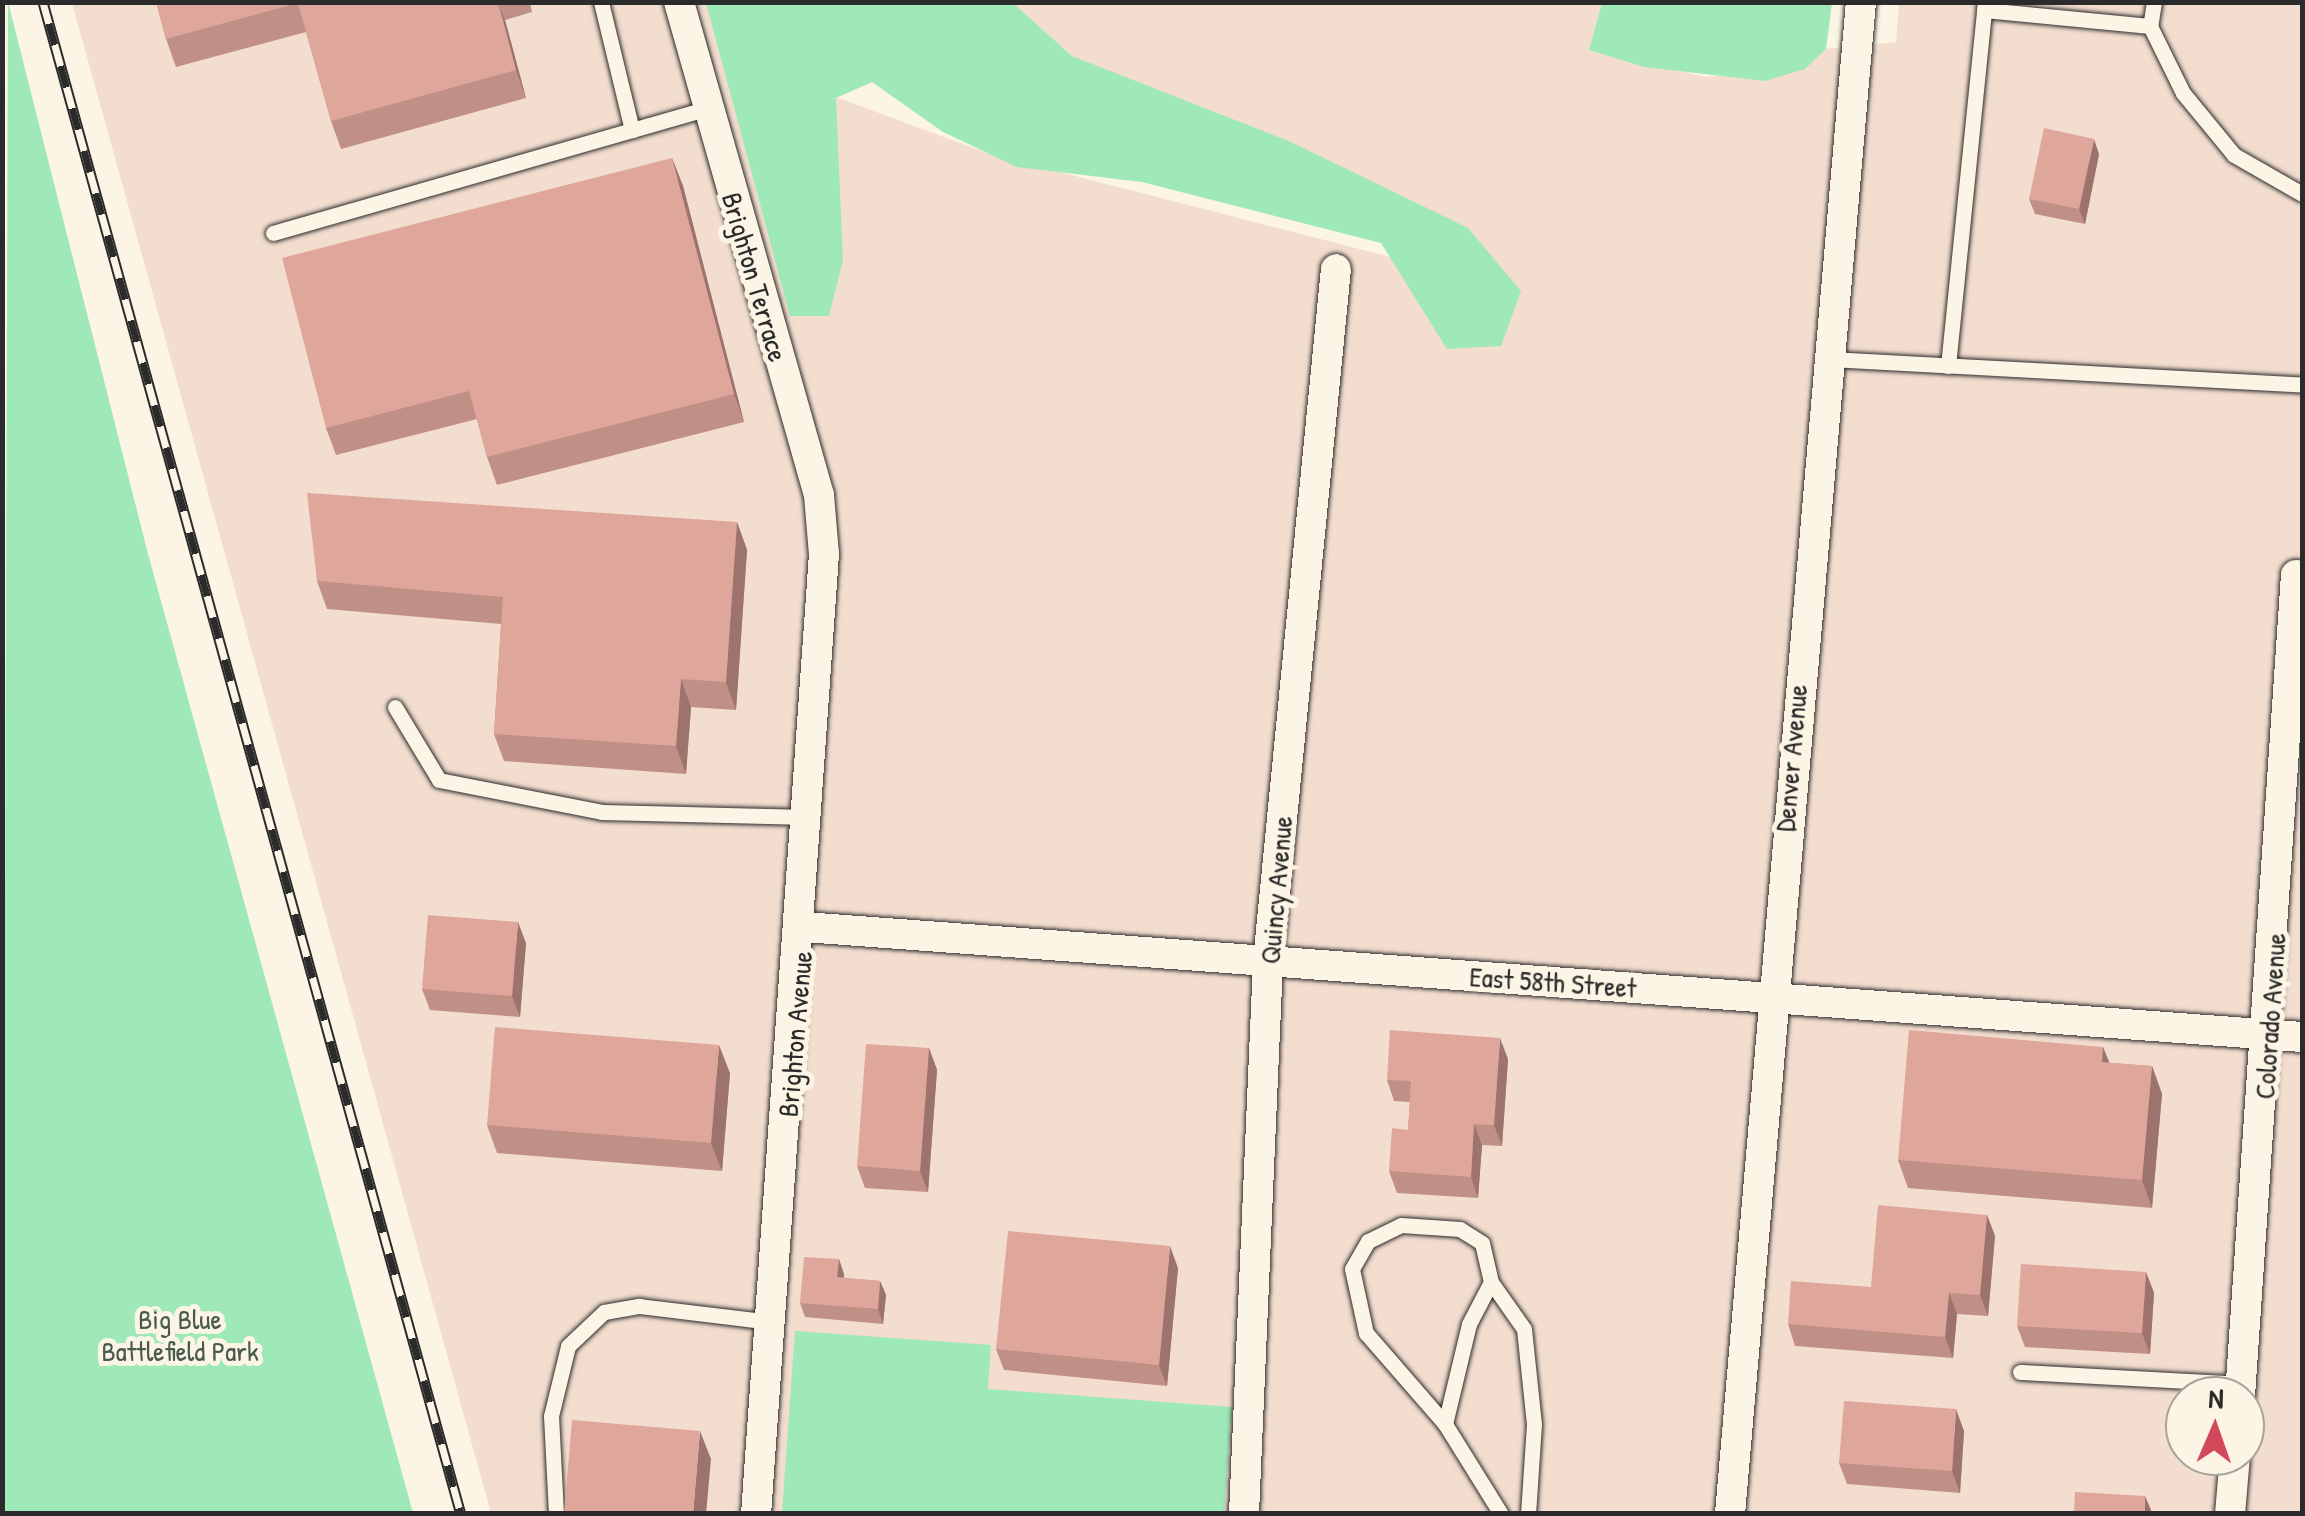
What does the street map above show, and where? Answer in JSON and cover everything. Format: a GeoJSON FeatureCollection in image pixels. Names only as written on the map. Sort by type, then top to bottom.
{"type":"FeatureCollection","features":[{"type":"Feature","properties":{"kind":"street","name":"Brighton Terrace"},"geometry":{"type":"LineString","coordinates":[[679,2],[819,495],[824,554]]}},
{"type":"Feature","properties":{"kind":"street","name":"Denver Avenue"},"geometry":{"type":"LineString","coordinates":[[1730,1514],[1769,998],[1861,2]]}},
{"type":"Feature","properties":{"kind":"street","name":"Quincy Avenue"},"geometry":{"type":"LineString","coordinates":[[1244,1514],[1268,961],[1336,268]]}},
{"type":"Feature","properties":{"kind":"street","name":"Brighton Avenue"},"geometry":{"type":"LineString","coordinates":[[756,1514],[804,927],[824,554]]}},
{"type":"Feature","properties":{"kind":"street","name":"Colorado Avenue"},"geometry":{"type":"LineString","coordinates":[[2241,1376],[2269,1034],[2296,575]]}},
{"type":"Feature","properties":{"kind":"street","name":"East 58th Street"},"geometry":{"type":"LineString","coordinates":[[804,927],[2302,1037]]}},
{"type":"Feature","properties":{"kind":"street"},"geometry":{"type":"LineString","coordinates":[[2230,1514],[2233,1476]]}},
{"type":"Feature","properties":{"kind":"lane"},"geometry":{"type":"LineString","coordinates":[[601,2],[632,130]]}},
{"type":"Feature","properties":{"kind":"lane"},"geometry":{"type":"LineString","coordinates":[[2154,2],[2150,26],[2183,93],[2234,154],[2302,194]]}},
{"type":"Feature","properties":{"kind":"lane"},"geometry":{"type":"LineString","coordinates":[[1948,366],[1985,6],[2150,26]]}},
{"type":"Feature","properties":{"kind":"lane"},"geometry":{"type":"LineString","coordinates":[[273,234],[708,108]]}},
{"type":"Feature","properties":{"kind":"lane"},"geometry":{"type":"LineString","coordinates":[[1828,359],[2302,385]]}},
{"type":"Feature","properties":{"kind":"lane"},"geometry":{"type":"LineString","coordinates":[[395,707],[439,780],[602,812],[809,818]]}},
{"type":"Feature","properties":{"kind":"lane"},"geometry":{"type":"LineString","coordinates":[[1501,1514],[1446,1424],[1366,1333],[1352,1269],[1368,1241],[1402,1225],[1460,1229],[1482,1243],[1491,1282],[1524,1329],[1534,1424],[1528,1514]]}},
{"type":"Feature","properties":{"kind":"lane"},"geometry":{"type":"LineString","coordinates":[[1446,1424],[1470,1324],[1491,1282]]}},
{"type":"Feature","properties":{"kind":"lane"},"geometry":{"type":"LineString","coordinates":[[556,1514],[551,1416],[568,1346],[604,1312],[640,1306],[772,1322]]}},
{"type":"Feature","properties":{"kind":"lane"},"geometry":{"type":"LineString","coordinates":[[2020,1372],[2165,1384]]}},
{"type":"Feature","properties":{"kind":"shaded area"},"geometry":{"type":"Polygon","coordinates":[[[72,3],[731,3],[836,97],[990,154],[1519,290],[1375,184],[1072,56],[1013,3],[1602,3],[1589,50],[1706,77],[1805,69],[1826,49],[1896,42],[1899,3],[2302,3],[2302,1513],[491,1513],[72,3]]]}},
{"type":"Feature","properties":{"kind":"green space","name":"Big Blue Battlefield Park"},"geometry":{"type":"Polygon","coordinates":[[[8,2],[148,554],[413,1513],[3,1513],[8,2]]]}},
{"type":"Feature","properties":{"kind":"green space"},"geometry":{"type":"Polygon","coordinates":[[[1602,2],[1832,3],[1826,49],[1805,69],[1765,81],[1644,67],[1589,50],[1602,2]]]}},
{"type":"Feature","properties":{"kind":"green space"},"geometry":{"type":"Polygon","coordinates":[[[706,3],[1013,3],[1072,56],[1291,142],[1468,228],[1521,291],[1501,346],[1447,349],[1381,243],[1142,182],[1017,167],[943,132],[872,82],[836,98],[843,260],[829,316],[790,316],[706,3]]]}},
{"type":"Feature","properties":{"kind":"green space"},"geometry":{"type":"Polygon","coordinates":[[[795,1331],[991,1345],[988,1389],[1232,1407],[1224,1513],[782,1513],[795,1331]]]}},
{"type":"Feature","properties":{"kind":"building"},"geometry":{"type":"Polygon","coordinates":[[[156,2],[498,2],[516,70],[331,121],[298,3],[166,39],[156,2]]]}},
{"type":"Feature","properties":{"kind":"building"},"geometry":{"type":"Polygon","coordinates":[[[2044,128],[2094,139],[2079,209],[2029,199],[2044,128]]]}},
{"type":"Feature","properties":{"kind":"building"},"geometry":{"type":"Polygon","coordinates":[[[672,158],[734,394],[487,457],[469,391],[326,428],[282,258],[672,158]]]}},
{"type":"Feature","properties":{"kind":"building"},"geometry":{"type":"Polygon","coordinates":[[[307,493],[737,522],[726,682],[681,679],[676,746],[494,734],[503,597],[317,581],[307,493]]]}},
{"type":"Feature","properties":{"kind":"building"},"geometry":{"type":"Polygon","coordinates":[[[428,915],[518,922],[512,996],[422,989],[428,915]]]}},
{"type":"Feature","properties":{"kind":"building"},"geometry":{"type":"Polygon","coordinates":[[[495,1027],[719,1045],[711,1143],[487,1125],[495,1027]]]}},
{"type":"Feature","properties":{"kind":"building"},"geometry":{"type":"Polygon","coordinates":[[[1390,1030],[1500,1038],[1494,1125],[1474,1124],[1471,1177],[1389,1171],[1392,1128],[1408,1130],[1411,1081],[1387,1080],[1390,1030]]]}},
{"type":"Feature","properties":{"kind":"building"},"geometry":{"type":"Polygon","coordinates":[[[1909,1030],[2103,1047],[2102,1062],[2152,1066],[2142,1180],[1898,1160],[1909,1030]]]}},
{"type":"Feature","properties":{"kind":"building"},"geometry":{"type":"Polygon","coordinates":[[[866,1044],[929,1048],[920,1171],[857,1166],[866,1044]]]}},
{"type":"Feature","properties":{"kind":"building"},"geometry":{"type":"Polygon","coordinates":[[[1878,1205],[1987,1215],[1980,1295],[1949,1293],[1945,1337],[1788,1324],[1791,1281],[1871,1287],[1878,1205]]]}},
{"type":"Feature","properties":{"kind":"building"},"geometry":{"type":"Polygon","coordinates":[[[1008,1231],[1170,1246],[1159,1365],[996,1349],[1008,1231]]]}},
{"type":"Feature","properties":{"kind":"building"},"geometry":{"type":"Polygon","coordinates":[[[804,1257],[839,1259],[837,1277],[880,1281],[878,1309],[800,1303],[804,1257]]]}},
{"type":"Feature","properties":{"kind":"building"},"geometry":{"type":"Polygon","coordinates":[[[2021,1264],[2146,1272],[2142,1333],[2017,1326],[2021,1264]]]}},
{"type":"Feature","properties":{"kind":"building"},"geometry":{"type":"Polygon","coordinates":[[[1844,1401],[1956,1409],[1952,1471],[1839,1463],[1844,1401]]]}},
{"type":"Feature","properties":{"kind":"building"},"geometry":{"type":"Polygon","coordinates":[[[572,1420],[700,1431],[693,1514],[564,1514],[572,1420]]]}},
{"type":"Feature","properties":{"kind":"building"},"geometry":{"type":"Polygon","coordinates":[[[2075,1492],[2145,1496],[2145,1514],[2074,1514],[2075,1492]]]}},
{"type":"Feature","properties":{"kind":"railway"},"geometry":{"type":"LineString","coordinates":[[43,2],[461,1514]]}}]}
